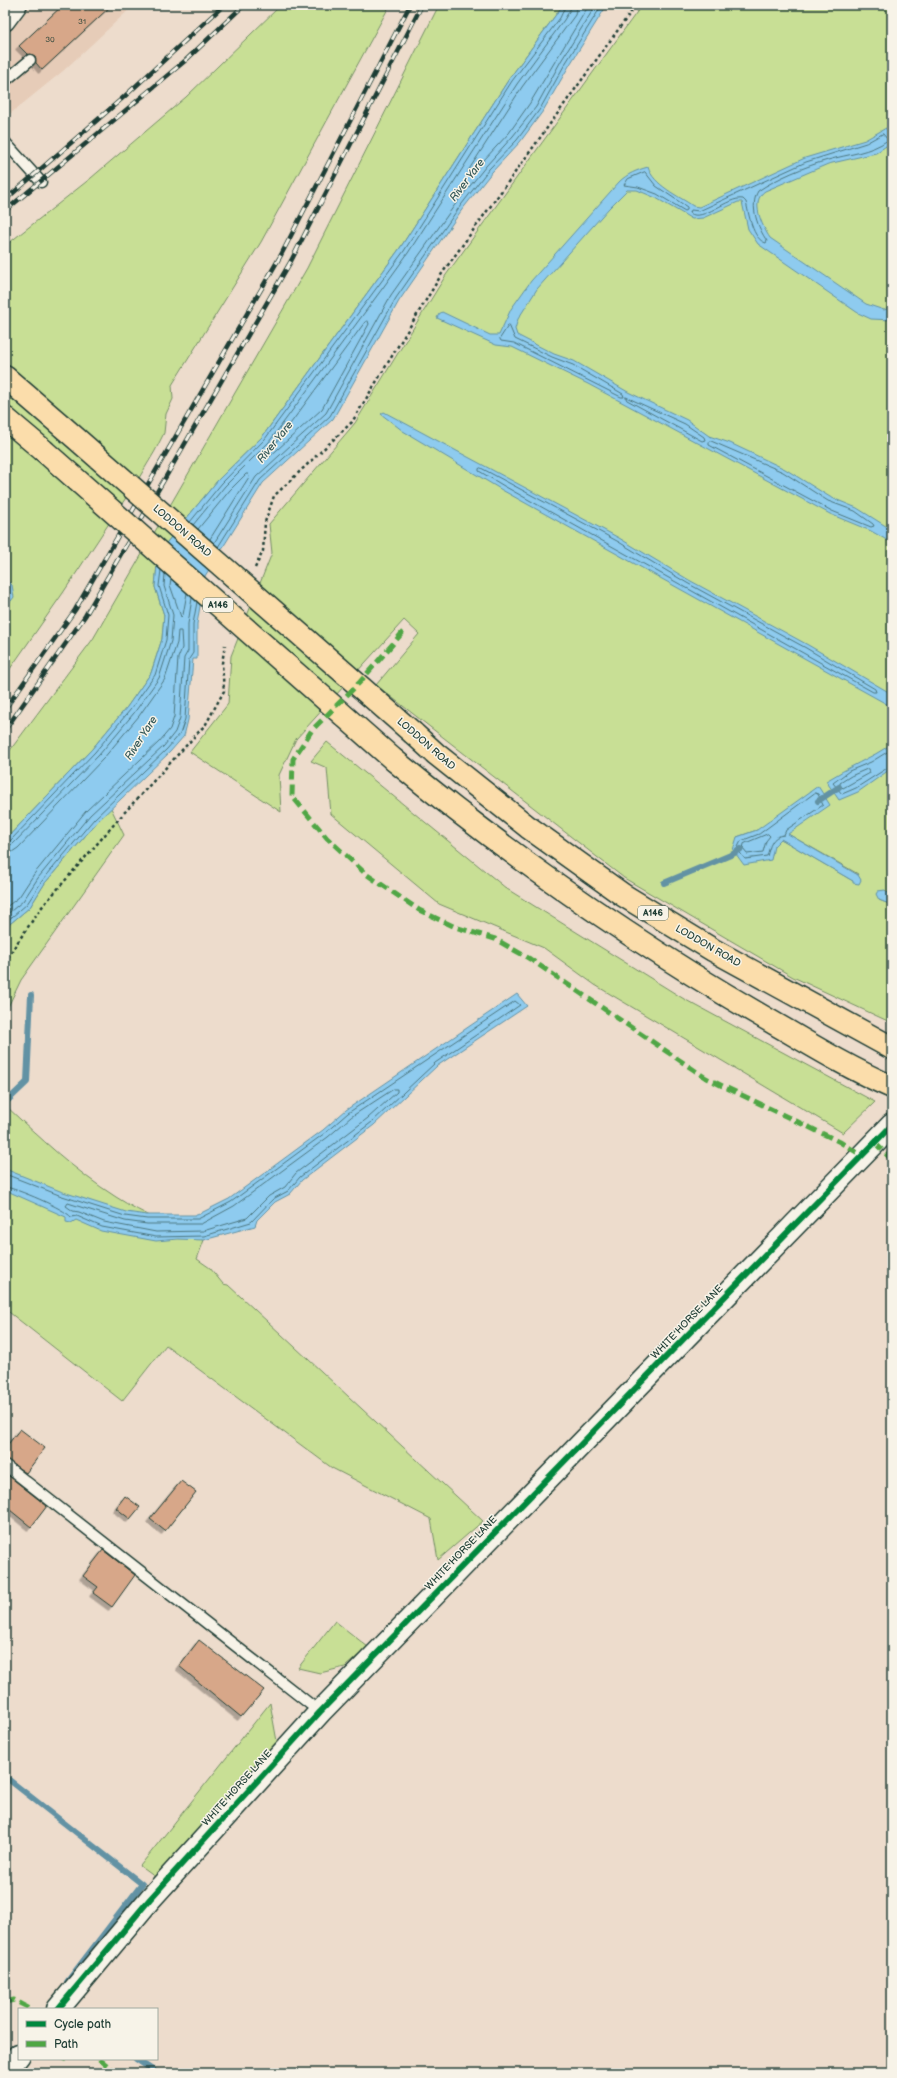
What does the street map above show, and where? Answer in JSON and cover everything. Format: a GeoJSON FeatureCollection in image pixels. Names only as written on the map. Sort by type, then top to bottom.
{"type":"FeatureCollection","features":[{"type":"Feature","properties":{"kind":"highway","name":"LODDON ROAD"},"geometry":{"type":"LineString","coordinates":[[5,377],[436,754],[528,827],[622,895],[713,950],[890,1047]]}},
{"type":"Feature","properties":{"kind":"highway","name":"A146"},"geometry":{"type":"LineString","coordinates":[[5,418],[394,760],[510,852],[628,934],[717,990],[861,1073],[892,1087]]}},
{"type":"Feature","properties":{"kind":"street"},"geometry":{"type":"LineString","coordinates":[[5,22],[17,5]]}},
{"type":"Feature","properties":{"kind":"street","name":"WHITE HORSE LANE"},"geometry":{"type":"LineString","coordinates":[[59,2008],[150,1899],[320,1712],[892,1125]]}},
{"type":"Feature","properties":{"kind":"street"},"geometry":{"type":"LineString","coordinates":[[5,2072],[18,2056]]}},
{"type":"Feature","properties":{"kind":"lane"},"geometry":{"type":"LineString","coordinates":[[5,81],[30,60]]}},
{"type":"Feature","properties":{"kind":"lane"},"geometry":{"type":"LineString","coordinates":[[5,142],[41,182]]}},
{"type":"Feature","properties":{"kind":"lane"},"geometry":{"type":"LineString","coordinates":[[5,1464],[320,1712]]}},
{"type":"Feature","properties":{"kind":"path"},"geometry":{"type":"LineString","coordinates":[[263,551],[265,522],[274,496],[352,422],[443,272],[636,5]]}},
{"type":"Feature","properties":{"kind":"path"},"geometry":{"type":"LineString","coordinates":[[5,963],[13,948],[41,908],[206,724],[224,691],[222,663],[225,645]]}},
{"type":"Feature","properties":{"kind":"shaded area"},"geometry":{"type":"Polygon","coordinates":[[[5,5],[134,5],[63,71],[5,118],[5,5]]]}},
{"type":"Feature","properties":{"kind":"green space"},"geometry":{"type":"Polygon","coordinates":[[[281,5],[390,5],[261,242],[172,385],[173,399],[166,414],[164,433],[155,451],[139,478],[63,593],[5,676],[5,246],[91,178],[186,97],[281,5]]]}},
{"type":"Feature","properties":{"kind":"green space"},"geometry":{"type":"Polygon","coordinates":[[[439,5],[563,5],[509,79],[400,248],[262,437],[218,480],[158,553],[155,587],[164,615],[162,639],[151,673],[127,707],[92,749],[5,840],[5,757],[93,639],[307,268],[439,5]]]}},
{"type":"Feature","properties":{"kind":"green space"},"geometry":{"type":"Polygon","coordinates":[[[642,5],[892,5],[892,897],[885,890],[879,900],[892,905],[892,1023],[793,977],[624,878],[376,685],[419,634],[404,620],[296,739],[279,775],[281,812],[190,752],[228,704],[231,656],[272,553],[269,524],[355,423],[446,275],[642,5]],[[757,830],[737,837],[774,846],[781,839],[853,881],[858,874],[788,834],[757,830]]]}},
{"type":"Feature","properties":{"kind":"green space"},"geometry":{"type":"Polygon","coordinates":[[[327,742],[507,889],[684,999],[875,1102],[843,1133],[595,985],[544,948],[439,904],[331,814],[327,768],[311,761],[327,742]]]}},
{"type":"Feature","properties":{"kind":"green space"},"geometry":{"type":"Polygon","coordinates":[[[111,808],[124,835],[21,980],[5,1013],[5,928],[30,907],[45,883],[97,822],[111,808]]]}},
{"type":"Feature","properties":{"kind":"green space"},"geometry":{"type":"Polygon","coordinates":[[[5,1105],[58,1154],[101,1187],[137,1209],[204,1240],[197,1259],[210,1268],[223,1284],[228,1285],[483,1521],[438,1560],[431,1519],[332,1468],[166,1345],[122,1401],[5,1309],[5,1105]]]}},
{"type":"Feature","properties":{"kind":"green space"},"geometry":{"type":"Polygon","coordinates":[[[335,1621],[368,1647],[345,1667],[320,1673],[298,1668],[335,1621]]]}},
{"type":"Feature","properties":{"kind":"green space"},"geometry":{"type":"Polygon","coordinates":[[[270,1703],[278,1747],[155,1877],[140,1866],[270,1703]]]}},
{"type":"Feature","properties":{"kind":"water","name":"River Yare"},"geometry":{"type":"Polygon","coordinates":[[[563,5],[607,5],[543,111],[520,142],[492,172],[461,211],[399,301],[333,419],[263,483],[205,576],[197,624],[197,659],[193,659],[188,720],[184,736],[170,752],[97,822],[45,883],[30,907],[5,928],[5,840],[92,749],[127,707],[151,673],[162,639],[164,615],[155,587],[158,553],[218,480],[262,437],[400,248],[509,79],[563,5]]]}},
{"type":"Feature","properties":{"kind":"water"},"geometry":{"type":"Polygon","coordinates":[[[886,128],[892,137],[892,142],[876,153],[828,164],[765,191],[758,201],[758,207],[761,220],[770,238],[866,304],[884,310],[892,307],[892,320],[871,319],[858,313],[758,244],[748,229],[742,202],[738,202],[703,218],[692,219],[656,198],[637,190],[627,190],[609,208],[537,289],[518,319],[515,329],[517,335],[554,354],[574,361],[628,392],[687,420],[709,436],[730,443],[785,469],[830,497],[857,508],[892,530],[892,543],[871,531],[830,514],[588,384],[512,347],[496,345],[437,318],[442,312],[490,335],[499,335],[511,309],[531,281],[619,182],[636,171],[648,167],[655,179],[661,185],[693,206],[699,207],[805,158],[865,140],[886,128]]]}},
{"type":"Feature","properties":{"kind":"water"},"geometry":{"type":"Polygon","coordinates":[[[384,412],[619,538],[689,580],[808,645],[892,694],[892,707],[502,490],[403,431],[381,414],[384,412]]]}},
{"type":"Feature","properties":{"kind":"water"},"geometry":{"type":"Polygon","coordinates":[[[5,582],[9,582],[12,585],[14,597],[11,601],[5,603],[5,582]]]}},
{"type":"Feature","properties":{"kind":"water"},"geometry":{"type":"Polygon","coordinates":[[[892,744],[892,768],[858,792],[839,800],[826,781],[892,744]]]}},
{"type":"Feature","properties":{"kind":"water"},"geometry":{"type":"Polygon","coordinates":[[[818,786],[830,805],[788,834],[858,875],[861,880],[859,884],[853,883],[853,881],[781,839],[774,846],[771,860],[744,865],[733,850],[737,837],[757,830],[818,786]]]}},
{"type":"Feature","properties":{"kind":"water"},"geometry":{"type":"Polygon","coordinates":[[[885,890],[892,897],[892,905],[879,900],[876,894],[878,891],[885,890]]]}},
{"type":"Feature","properties":{"kind":"water"},"geometry":{"type":"Polygon","coordinates":[[[517,994],[527,1006],[437,1066],[374,1125],[302,1180],[290,1194],[275,1202],[257,1220],[255,1226],[204,1240],[178,1239],[156,1241],[101,1231],[76,1220],[71,1223],[66,1222],[66,1217],[5,1190],[5,1169],[60,1191],[126,1212],[147,1215],[197,1215],[229,1199],[323,1130],[346,1110],[517,994]]]}},
{"type":"Feature","properties":{"kind":"building"},"geometry":{"type":"Polygon","coordinates":[[[63,5],[112,5],[42,70],[36,63],[35,56],[27,54],[19,46],[63,5]]]}},
{"type":"Feature","properties":{"kind":"building"},"geometry":{"type":"Polygon","coordinates":[[[20,1429],[45,1448],[26,1473],[5,1459],[5,1448],[20,1429]]]}},
{"type":"Feature","properties":{"kind":"building"},"geometry":{"type":"Polygon","coordinates":[[[5,1473],[47,1506],[31,1527],[5,1506],[5,1473]]]}},
{"type":"Feature","properties":{"kind":"building"},"geometry":{"type":"Polygon","coordinates":[[[181,1481],[196,1492],[165,1531],[150,1519],[181,1481]]]}},
{"type":"Feature","properties":{"kind":"building"},"geometry":{"type":"Polygon","coordinates":[[[125,1496],[140,1507],[130,1519],[116,1508],[125,1496]]]}},
{"type":"Feature","properties":{"kind":"building"},"geometry":{"type":"Polygon","coordinates":[[[103,1550],[135,1575],[112,1607],[93,1593],[98,1587],[83,1576],[103,1550]]]}},
{"type":"Feature","properties":{"kind":"building"},"geometry":{"type":"Polygon","coordinates":[[[199,1640],[264,1690],[241,1717],[179,1666],[199,1640]]]}},
{"type":"Feature","properties":{"kind":"waterway"},"geometry":{"type":"LineString","coordinates":[[818,801],[839,787]]}},
{"type":"Feature","properties":{"kind":"waterway"},"geometry":{"type":"LineString","coordinates":[[664,883],[733,854],[741,849]]}},
{"type":"Feature","properties":{"kind":"waterway"},"geometry":{"type":"LineString","coordinates":[[5,1103],[27,1082],[31,995]]}},
{"type":"Feature","properties":{"kind":"waterway"},"geometry":{"type":"LineString","coordinates":[[8,1779],[142,1884],[67,1982]]}},
{"type":"Feature","properties":{"kind":"waterway"},"geometry":{"type":"LineString","coordinates":[[138,2060],[157,2073]]}},
{"type":"Feature","properties":{"kind":"railway"},"geometry":{"type":"LineString","coordinates":[[5,200],[125,96],[224,5]]}},
{"type":"Feature","properties":{"kind":"railway"},"geometry":{"type":"LineString","coordinates":[[5,211],[186,60],[244,5]]}},
{"type":"Feature","properties":{"kind":"railway"},"geometry":{"type":"LineString","coordinates":[[5,709],[75,610],[281,255],[410,5]]}},
{"type":"Feature","properties":{"kind":"railway"},"geometry":{"type":"LineString","coordinates":[[5,730],[85,616],[291,261],[422,5]]}},
{"type":"Feature","properties":{"kind":"marked path"},"geometry":{"type":"LineString","coordinates":[[403,632],[360,682],[312,730],[293,759],[292,796],[327,838],[366,874],[419,910],[455,927],[495,939],[530,959],[706,1078],[840,1142],[863,1156]]}},
{"type":"Feature","properties":{"kind":"marked path"},"geometry":{"type":"LineString","coordinates":[[875,1143],[892,1160]]}},
{"type":"Feature","properties":{"kind":"marked path"},"geometry":{"type":"LineString","coordinates":[[5,2002],[14,2000],[29,2008]]}},
{"type":"Feature","properties":{"kind":"marked path"},"geometry":{"type":"LineString","coordinates":[[100,2060],[117,2073]]}},
{"type":"Feature","properties":{"kind":"cycle path"},"geometry":{"type":"LineString","coordinates":[[59,2008],[150,1899],[320,1712],[892,1125]]}}]}
